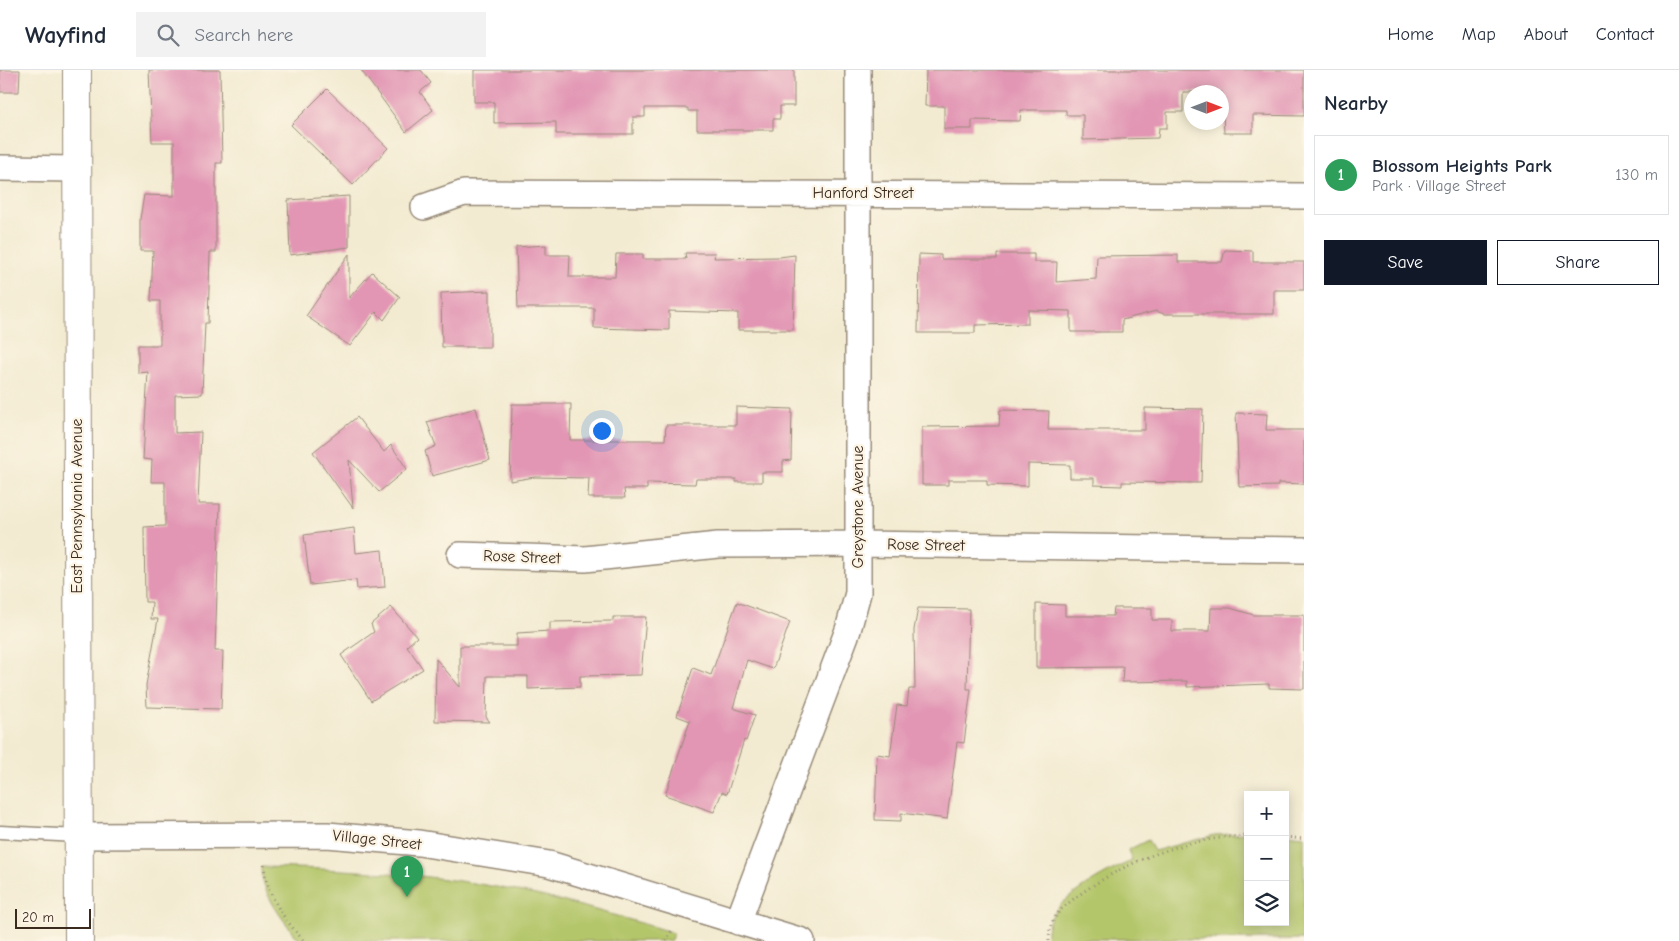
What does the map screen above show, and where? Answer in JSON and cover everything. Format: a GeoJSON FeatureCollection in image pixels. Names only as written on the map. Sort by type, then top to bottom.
{"type":"FeatureCollection","features":[{"type":"Feature","properties":{"kind":"street","name":"East Pennsylvania Avenue"},"geometry":{"type":"LineString","coordinates":[[77,70],[79,941]]}},
{"type":"Feature","properties":{"kind":"street","name":"Greystone Avenue"},"geometry":{"type":"LineString","coordinates":[[738,922],[854,611],[858,593],[858,70]]}},
{"type":"Feature","properties":{"kind":"street"},"geometry":{"type":"LineString","coordinates":[[0,168],[76,169]]}},
{"type":"Feature","properties":{"kind":"street","name":"Hanford Street"},"geometry":{"type":"LineString","coordinates":[[424,207],[464,193],[1304,196]]}},
{"type":"Feature","properties":{"kind":"street","name":"Rose Street"},"geometry":{"type":"LineString","coordinates":[[460,555],[585,559],[718,545],[858,544],[1304,550]]}},
{"type":"Feature","properties":{"kind":"street","name":"Village Street"},"geometry":{"type":"LineString","coordinates":[[78,836],[327,835],[419,843],[550,864],[802,941]]}},
{"type":"Feature","properties":{"kind":"lane","name":"Village Street"},"geometry":{"type":"LineString","coordinates":[[0,832],[78,836]]}},
{"type":"Feature","properties":{"kind":"path"},"geometry":{"type":"LineString","coordinates":[[1049,941],[1050,928],[1060,911],[1112,874],[1154,854],[1216,839],[1244,836]]}},
{"type":"Feature","properties":{"kind":"path"},"geometry":{"type":"LineString","coordinates":[[1289,837],[1304,839]]}},
{"type":"Feature","properties":{"kind":"path"},"geometry":{"type":"LineString","coordinates":[[264,865],[265,882],[270,894],[304,941]]}},
{"type":"Feature","properties":{"kind":"path"},"geometry":{"type":"LineString","coordinates":[[666,941],[672,930]]}},
{"type":"Feature","properties":{"kind":"green space"},"geometry":{"type":"Polygon","coordinates":[[[1244,833],[1244,926],[1289,926],[1289,834],[1304,836],[1304,939],[1046,939],[1050,919],[1060,906],[1090,883],[1132,861],[1128,850],[1148,840],[1154,851],[1214,835],[1244,833]]]}},
{"type":"Feature","properties":{"kind":"green space"},"geometry":{"type":"Polygon","coordinates":[[[261,867],[382,873],[472,883],[524,892],[611,914],[674,933],[670,941],[300,941],[274,907],[265,887],[261,867]]]}},
{"type":"Feature","properties":{"kind":"building"},"geometry":{"type":"Polygon","coordinates":[[[0,70],[20,70],[19,92],[0,92],[0,70]]]}},
{"type":"Feature","properties":{"kind":"building"},"geometry":{"type":"Polygon","coordinates":[[[149,70],[220,70],[222,163],[216,163],[216,252],[210,252],[208,323],[205,323],[202,394],[175,395],[175,433],[201,432],[198,504],[220,504],[215,651],[223,651],[221,709],[147,707],[146,685],[158,619],[151,619],[152,602],[145,602],[144,527],[165,526],[165,482],[151,482],[152,460],[143,459],[148,372],[138,373],[138,345],[160,345],[160,301],[151,301],[153,251],[140,251],[140,219],[144,195],[174,196],[174,142],[152,142],[149,70]]]}},
{"type":"Feature","properties":{"kind":"building"},"geometry":{"type":"Polygon","coordinates":[[[361,70],[421,70],[431,83],[420,92],[433,110],[406,132],[361,70]]]}},
{"type":"Feature","properties":{"kind":"building"},"geometry":{"type":"Polygon","coordinates":[[[474,70],[794,70],[794,106],[780,106],[780,119],[773,119],[773,130],[697,130],[697,111],[688,111],[688,108],[645,108],[645,117],[633,117],[633,134],[556,134],[556,122],[494,123],[494,102],[474,102],[474,70]]]}},
{"type":"Feature","properties":{"kind":"building"},"geometry":{"type":"Polygon","coordinates":[[[926,70],[1304,70],[1304,116],[1253,115],[1253,133],[1224,133],[1224,130],[1229,130],[1229,85],[1184,85],[1183,112],[1167,112],[1167,128],[1159,128],[1158,138],[1083,140],[1083,115],[1066,115],[1066,110],[1021,110],[1020,121],[972,120],[972,129],[944,129],[944,106],[925,106],[926,70]]]}},
{"type":"Feature","properties":{"kind":"building"},"geometry":{"type":"Polygon","coordinates":[[[327,89],[388,148],[353,185],[291,125],[327,89]]]}},
{"type":"Feature","properties":{"kind":"building"},"geometry":{"type":"Polygon","coordinates":[[[349,196],[349,247],[290,255],[288,200],[349,196]]]}},
{"type":"Feature","properties":{"kind":"building"},"geometry":{"type":"Polygon","coordinates":[[[546,245],[546,255],[570,255],[569,277],[615,277],[616,254],[643,254],[643,259],[686,259],[685,253],[715,253],[714,258],[795,255],[793,330],[738,330],[738,313],[669,311],[669,330],[594,328],[594,308],[518,308],[516,247],[546,245]]]}},
{"type":"Feature","properties":{"kind":"building"},"geometry":{"type":"Polygon","coordinates":[[[1225,250],[1253,251],[1253,262],[1304,262],[1304,290],[1274,290],[1274,314],[1164,314],[1156,311],[1122,320],[1122,332],[1071,332],[1071,311],[1028,310],[1028,324],[975,325],[975,333],[918,333],[919,254],[941,255],[941,259],[997,259],[997,254],[1034,254],[1034,262],[1057,262],[1056,282],[1096,279],[1097,256],[1178,255],[1178,262],[1222,262],[1225,250]]]}},
{"type":"Feature","properties":{"kind":"building"},"geometry":{"type":"Polygon","coordinates":[[[349,254],[349,298],[372,272],[400,297],[384,320],[376,312],[350,346],[306,316],[349,254]]]}},
{"type":"Feature","properties":{"kind":"building"},"geometry":{"type":"Polygon","coordinates":[[[490,291],[490,347],[442,347],[441,293],[490,291]]]}},
{"type":"Feature","properties":{"kind":"building"},"geometry":{"type":"Polygon","coordinates":[[[512,404],[571,404],[570,440],[665,440],[666,425],[736,425],[736,407],[792,409],[791,460],[783,461],[783,472],[762,472],[762,482],[736,482],[736,479],[696,479],[695,484],[647,483],[647,489],[624,489],[625,498],[588,498],[589,478],[535,477],[510,481],[512,404]]]}},
{"type":"Feature","properties":{"kind":"building"},"geometry":{"type":"Polygon","coordinates":[[[476,408],[490,460],[432,476],[425,451],[436,446],[427,422],[476,408]]]}},
{"type":"Feature","properties":{"kind":"building"},"geometry":{"type":"Polygon","coordinates":[[[1145,408],[1203,409],[1201,483],[1122,482],[1122,486],[1094,485],[1094,478],[1070,478],[1070,465],[1028,464],[1028,486],[987,485],[987,480],[948,480],[948,485],[922,485],[922,427],[999,426],[1000,410],[1049,411],[1048,430],[1145,430],[1145,408]]]}},
{"type":"Feature","properties":{"kind":"building"},"geometry":{"type":"Polygon","coordinates":[[[1236,413],[1267,414],[1266,430],[1304,430],[1304,484],[1278,483],[1278,486],[1239,487],[1236,413]]]}},
{"type":"Feature","properties":{"kind":"building"},"geometry":{"type":"Polygon","coordinates":[[[357,417],[384,452],[391,445],[407,469],[379,492],[349,460],[353,508],[313,452],[357,417]]]}},
{"type":"Feature","properties":{"kind":"building"},"geometry":{"type":"Polygon","coordinates":[[[354,528],[356,553],[382,550],[385,587],[357,589],[356,580],[310,585],[304,535],[354,528]]]}},
{"type":"Feature","properties":{"kind":"building"},"geometry":{"type":"Polygon","coordinates":[[[737,602],[790,622],[773,669],[747,660],[733,708],[755,715],[746,741],[744,740],[727,794],[722,792],[714,812],[665,795],[690,721],[677,716],[693,668],[711,675],[737,602]]]}},
{"type":"Feature","properties":{"kind":"building"},"geometry":{"type":"Polygon","coordinates":[[[1036,604],[1065,605],[1065,616],[1113,616],[1114,608],[1152,608],[1152,620],[1172,620],[1172,631],[1210,631],[1211,608],[1230,608],[1254,615],[1304,615],[1304,689],[1269,688],[1269,684],[1187,687],[1187,681],[1122,682],[1123,667],[1036,668],[1036,604]]]}},
{"type":"Feature","properties":{"kind":"building"},"geometry":{"type":"Polygon","coordinates":[[[391,607],[417,637],[407,646],[423,669],[371,701],[341,655],[374,632],[371,624],[391,607]]]}},
{"type":"Feature","properties":{"kind":"building"},"geometry":{"type":"Polygon","coordinates":[[[918,608],[969,609],[967,689],[971,689],[964,743],[957,742],[947,819],[901,813],[901,821],[875,820],[877,754],[890,756],[897,705],[907,706],[909,689],[915,689],[914,630],[918,608]]]}},
{"type":"Feature","properties":{"kind":"building"},"geometry":{"type":"Polygon","coordinates":[[[613,617],[646,617],[641,675],[580,676],[580,687],[528,689],[528,676],[487,676],[486,717],[490,722],[435,721],[436,659],[460,687],[460,646],[517,646],[517,633],[550,631],[550,622],[613,621],[613,617]]]}},
{"type":"Feature","properties":{"kind":"place","name":"Blossom Heights Park"},"geometry":{"type":"Point","coordinates":[407,897]}}]}
